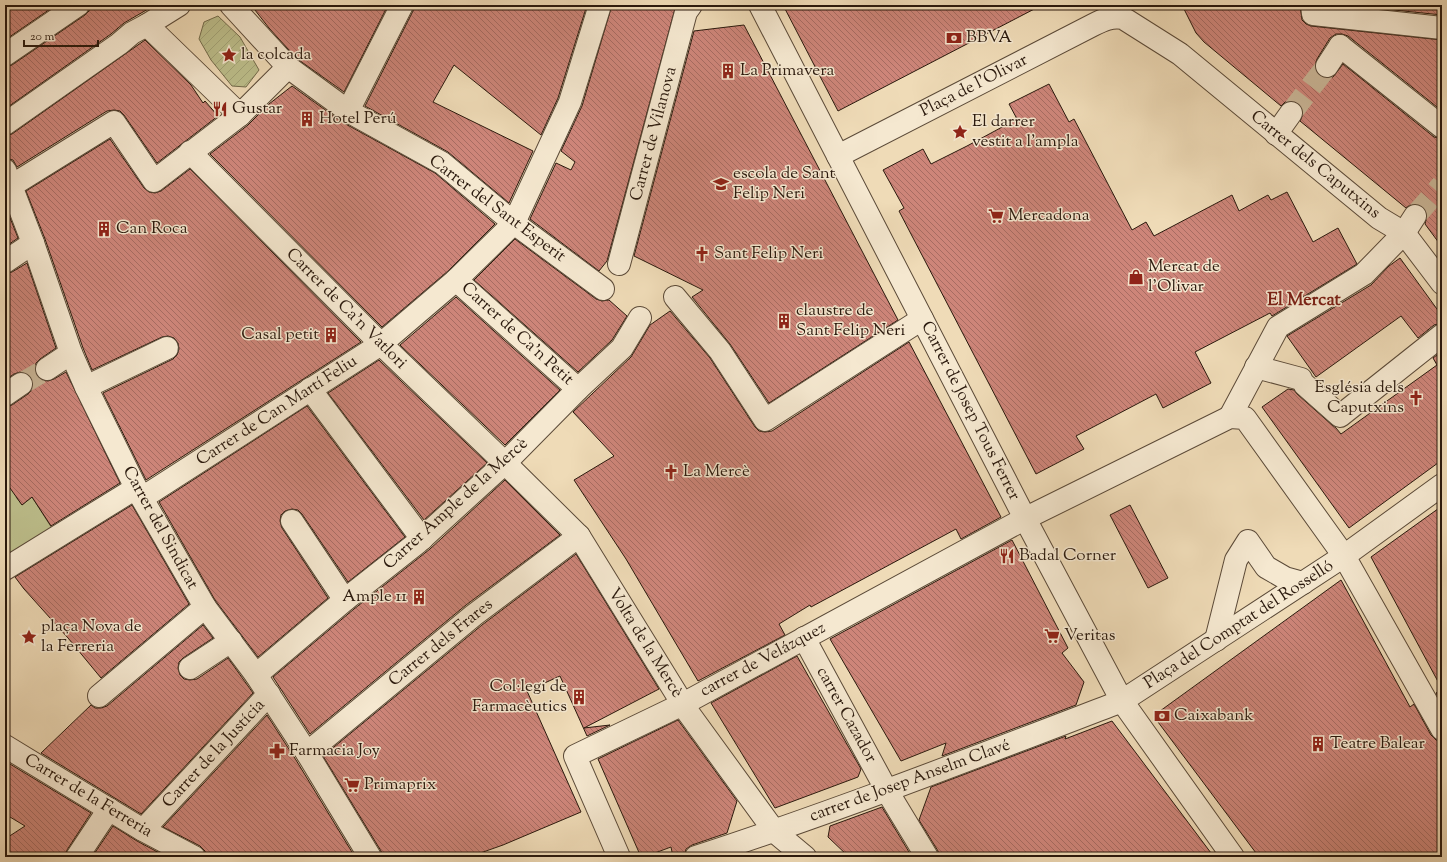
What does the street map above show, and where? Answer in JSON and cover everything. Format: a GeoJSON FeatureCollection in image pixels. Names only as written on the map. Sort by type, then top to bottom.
{"type":"FeatureCollection","features":[{"type":"Feature","properties":{"kind":"street"},"geometry":{"type":"LineString","coordinates":[[5,55],[78,5]]}},
{"type":"Feature","properties":{"kind":"street"},"geometry":{"type":"LineString","coordinates":[[5,124],[119,44],[132,33],[179,5]]}},
{"type":"Feature","properties":{"kind":"street","name":"Carrer del Sant Esperit"},"geometry":{"type":"LineString","coordinates":[[231,5],[288,67],[348,111],[442,163],[514,223],[603,289]]}},
{"type":"Feature","properties":{"kind":"street"},"geometry":{"type":"LineString","coordinates":[[348,111],[402,5]]}},
{"type":"Feature","properties":{"kind":"street"},"geometry":{"type":"LineString","coordinates":[[514,223],[570,102],[600,5]]}},
{"type":"Feature","properties":{"kind":"street","name":"Carrer de Vilanova"},"geometry":{"type":"LineString","coordinates":[[619,264],[686,12],[691,5]]}},
{"type":"Feature","properties":{"kind":"street","name":"Carrer de Josep Tous Ferrer"},"geometry":{"type":"LineString","coordinates":[[760,5],[1026,518]]}},
{"type":"Feature","properties":{"kind":"street"},"geometry":{"type":"LineString","coordinates":[[1312,5],[1313,14],[1442,28]]}},
{"type":"Feature","properties":{"kind":"street","name":"Plaça de l'Olivar"},"geometry":{"type":"LineString","coordinates":[[838,156],[1087,28],[1110,11],[1114,16],[1123,18],[1180,54]]}},
{"type":"Feature","properties":{"kind":"street"},"geometry":{"type":"LineString","coordinates":[[1327,66],[1340,46],[1338,17]]}},
{"type":"Feature","properties":{"kind":"street"},"geometry":{"type":"LineString","coordinates":[[147,25],[240,115]]}},
{"type":"Feature","properties":{"kind":"street"},"geometry":{"type":"LineString","coordinates":[[1340,46],[1442,127]]}},
{"type":"Feature","properties":{"kind":"street","name":"Carrer dels Caputxins"},"geometry":{"type":"LineString","coordinates":[[1180,54],[1379,218],[1410,225],[1442,283]]}},
{"type":"Feature","properties":{"kind":"street"},"geometry":{"type":"LineString","coordinates":[[8,178],[114,122],[154,181],[240,115],[288,67]]}},
{"type":"Feature","properties":{"kind":"street"},"geometry":{"type":"LineString","coordinates":[[1276,134],[1291,113]]}},
{"type":"Feature","properties":{"kind":"street","name":"Carrer de Ca'n Vatlori"},"geometry":{"type":"LineString","coordinates":[[190,152],[381,344],[505,463]]}},
{"type":"Feature","properties":{"kind":"street","name":"Carrer del Sindicat"},"geometry":{"type":"LineString","coordinates":[[8,178],[33,243],[71,354],[139,493],[205,607],[269,694],[307,753],[370,857]]}},
{"type":"Feature","properties":{"kind":"street","name":"Carrer de Can Martí Feliu"},"geometry":{"type":"LineString","coordinates":[[5,569],[139,493],[381,344],[456,280],[514,223]]}},
{"type":"Feature","properties":{"kind":"street"},"geometry":{"type":"LineString","coordinates":[[1233,857],[1122,701],[1026,518],[1230,417],[1278,326],[1364,274],[1410,225]]}},
{"type":"Feature","properties":{"kind":"street"},"geometry":{"type":"LineString","coordinates":[[5,262],[33,243]]}},
{"type":"Feature","properties":{"kind":"street","name":"Carrer de Ca'n Petit"},"geometry":{"type":"LineString","coordinates":[[456,280],[578,389]]}},
{"type":"Feature","properties":{"kind":"street"},"geometry":{"type":"LineString","coordinates":[[675,297],[720,351],[765,420],[922,319]]}},
{"type":"Feature","properties":{"kind":"street","name":"Carrer Ample de la Mercè"},"geometry":{"type":"LineString","coordinates":[[256,675],[346,599],[422,539],[505,463],[578,389],[622,348],[640,318]]}},
{"type":"Feature","properties":{"kind":"street"},"geometry":{"type":"LineString","coordinates":[[1256,367],[1303,382],[1340,416],[1442,335]]}},
{"type":"Feature","properties":{"kind":"street"},"geometry":{"type":"LineString","coordinates":[[86,387],[167,348]]}},
{"type":"Feature","properties":{"kind":"street"},"geometry":{"type":"LineString","coordinates":[[47,369],[71,354]]}},
{"type":"Feature","properties":{"kind":"street"},"geometry":{"type":"LineString","coordinates":[[310,389],[422,539]]}},
{"type":"Feature","properties":{"kind":"street","name":"Plaça del Comptat del Rosselló"},"geometry":{"type":"LineString","coordinates":[[1122,701],[1344,556],[1245,418],[1230,417]]}},
{"type":"Feature","properties":{"kind":"street","name":"Volta de la Mercè"},"geometry":{"type":"LineString","coordinates":[[505,463],[579,536],[683,704],[774,832],[806,857]]}},
{"type":"Feature","properties":{"kind":"street"},"geometry":{"type":"LineString","coordinates":[[1442,485],[1344,556],[1442,730]]}},
{"type":"Feature","properties":{"kind":"street","name":"carrer de Velázquez"},"geometry":{"type":"LineString","coordinates":[[619,857],[574,756],[683,704],[1026,518]]}},
{"type":"Feature","properties":{"kind":"street"},"geometry":{"type":"LineString","coordinates":[[292,521],[340,593],[346,599]]}},
{"type":"Feature","properties":{"kind":"street","name":"Carrer dels Frares"},"geometry":{"type":"LineString","coordinates":[[307,753],[474,615],[579,536]]}},
{"type":"Feature","properties":{"kind":"street"},"geometry":{"type":"LineString","coordinates":[[1216,640],[1236,560],[1248,541],[1266,567],[1286,578],[1303,583]]}},
{"type":"Feature","properties":{"kind":"street"},"geometry":{"type":"LineString","coordinates":[[99,696],[205,607]]}},
{"type":"Feature","properties":{"kind":"street","name":"carrer Cazador"},"geometry":{"type":"LineString","coordinates":[[804,638],[887,791],[927,857]]}},
{"type":"Feature","properties":{"kind":"street"},"geometry":{"type":"LineString","coordinates":[[190,668],[231,642]]}},
{"type":"Feature","properties":{"kind":"street","name":"Carrer de la Justícia"},"geometry":{"type":"LineString","coordinates":[[143,830],[269,694]]}},
{"type":"Feature","properties":{"kind":"street","name":"carrer de Josep Anselm Clavé"},"geometry":{"type":"LineString","coordinates":[[696,857],[774,832],[887,791],[1122,701]]}},
{"type":"Feature","properties":{"kind":"street","name":"Carrer de la Ferreria"},"geometry":{"type":"LineString","coordinates":[[5,746],[143,830],[194,857]]}},
{"type":"Feature","properties":{"kind":"street"},"geometry":{"type":"LineString","coordinates":[[77,857],[109,809]]}},
{"type":"Feature","properties":{"kind":"green space"},"geometry":{"type":"Polygon","coordinates":[[[218,16],[240,37],[259,70],[246,87],[232,86],[211,60],[199,39],[204,22],[218,16]]]}},
{"type":"Feature","properties":{"kind":"green space"},"geometry":{"type":"Polygon","coordinates":[[[5,468],[22,492],[16,497],[22,505],[32,497],[55,533],[5,562],[5,468]]]}},
{"type":"Feature","properties":{"kind":"building"},"geometry":{"type":"Polygon","coordinates":[[[5,5],[56,5],[5,40],[5,5]]]}},
{"type":"Feature","properties":{"kind":"building"},"geometry":{"type":"Polygon","coordinates":[[[90,5],[155,5],[124,23],[111,34],[5,109],[5,67],[12,65],[85,15],[89,11],[90,5]]]}},
{"type":"Feature","properties":{"kind":"building"},"geometry":{"type":"Polygon","coordinates":[[[251,5],[388,5],[344,92],[296,58],[251,5]]]}},
{"type":"Feature","properties":{"kind":"building"},"geometry":{"type":"Polygon","coordinates":[[[414,5],[587,5],[558,98],[541,135],[454,65],[433,102],[533,151],[509,203],[448,152],[365,106],[413,11],[414,5]]]}},
{"type":"Feature","properties":{"kind":"building"},"geometry":{"type":"Polygon","coordinates":[[[612,5],[676,5],[607,261],[599,271],[530,219],[556,163],[571,170],[575,162],[561,151],[582,106],[612,5]]]}},
{"type":"Feature","properties":{"kind":"building"},"geometry":{"type":"Polygon","coordinates":[[[783,5],[1042,5],[838,111],[783,5]]]}},
{"type":"Feature","properties":{"kind":"building"},"geometry":{"type":"Polygon","coordinates":[[[1182,5],[1300,5],[1302,20],[1311,26],[1442,40],[1442,111],[1348,36],[1336,34],[1330,38],[1317,59],[1315,66],[1316,72],[1320,76],[1327,78],[1333,77],[1343,64],[1434,137],[1442,139],[1442,247],[1425,224],[1427,216],[1426,210],[1422,206],[1415,204],[1406,208],[1300,121],[1303,114],[1302,107],[1299,103],[1292,101],[1285,102],[1281,106],[1204,42],[1196,33],[1182,5]]]}},
{"type":"Feature","properties":{"kind":"building"},"geometry":{"type":"Polygon","coordinates":[[[1346,5],[1442,5],[1442,15],[1346,5]]]}},
{"type":"Feature","properties":{"kind":"building"},"geometry":{"type":"Polygon","coordinates":[[[744,25],[898,320],[769,403],[730,344],[692,297],[703,290],[634,256],[694,31],[744,25]]]}},
{"type":"Feature","properties":{"kind":"building"},"geometry":{"type":"Polygon","coordinates":[[[145,40],[191,85],[203,103],[205,101],[218,116],[157,163],[124,115],[120,111],[114,110],[107,111],[17,167],[13,160],[5,158],[5,136],[12,134],[145,40]]]}},
{"type":"Feature","properties":{"kind":"building","name":"Mercat de l'Olivar"},"geometry":{"type":"Polygon","coordinates":[[[1049,84],[1069,122],[1074,119],[1132,230],[1146,222],[1154,236],[1232,195],[1239,211],[1268,195],[1271,200],[1287,192],[1313,242],[1338,228],[1357,264],[1272,316],[1270,313],[1195,352],[1211,383],[1163,408],[1156,394],[1076,436],[1084,449],[1036,474],[899,211],[904,208],[883,170],[923,149],[931,164],[967,146],[1017,119],[1009,104],[1049,84]]]}},
{"type":"Feature","properties":{"kind":"building"},"geometry":{"type":"Polygon","coordinates":[[[292,86],[342,122],[435,173],[495,224],[448,271],[382,327],[210,154],[248,125],[269,104],[292,86]]]}},
{"type":"Feature","properties":{"kind":"building"},"geometry":{"type":"Polygon","coordinates":[[[110,139],[144,188],[149,192],[155,193],[161,191],[190,169],[361,342],[146,480],[103,393],[173,359],[177,355],[179,349],[178,343],[174,338],[168,336],[162,337],[92,370],[45,239],[26,191],[110,139]]]}},
{"type":"Feature","properties":{"kind":"building"},"geometry":{"type":"Polygon","coordinates":[[[5,205],[18,238],[5,247],[5,205]]]}},
{"type":"Feature","properties":{"kind":"building"},"geometry":{"type":"Polygon","coordinates":[[[515,239],[596,299],[602,301],[609,300],[627,316],[612,340],[578,372],[474,280],[515,239]]]}},
{"type":"Feature","properties":{"kind":"building"},"geometry":{"type":"Polygon","coordinates":[[[1400,258],[1442,316],[1442,323],[1434,325],[1418,338],[1401,316],[1316,377],[1287,336],[1371,285],[1389,266],[1400,258]]]}},
{"type":"Feature","properties":{"kind":"building"},"geometry":{"type":"Polygon","coordinates":[[[27,263],[56,348],[36,363],[36,376],[41,380],[48,381],[66,372],[120,483],[51,526],[32,497],[22,505],[5,481],[5,407],[12,405],[28,394],[32,390],[33,383],[31,377],[27,373],[20,372],[5,380],[5,274],[12,272],[27,263]]]}},
{"type":"Feature","properties":{"kind":"building"},"geometry":{"type":"Polygon","coordinates":[[[456,297],[560,390],[505,445],[400,345],[456,297]]]}},
{"type":"Feature","properties":{"kind":"building"},"geometry":{"type":"Polygon","coordinates":[[[670,311],[710,358],[755,427],[759,431],[765,432],[772,431],[909,342],[1001,517],[961,539],[956,529],[811,607],[810,605],[779,624],[785,635],[698,681],[626,559],[574,480],[614,456],[573,412],[631,357],[650,325],[670,311]]]}},
{"type":"Feature","properties":{"kind":"building"},"geometry":{"type":"Polygon","coordinates":[[[1442,351],[1442,460],[1349,528],[1262,407],[1288,389],[1294,390],[1341,434],[1437,365],[1433,358],[1442,351]]]}},
{"type":"Feature","properties":{"kind":"building"},"geometry":{"type":"Polygon","coordinates":[[[379,360],[487,463],[424,520],[328,393],[379,360]]]}},
{"type":"Feature","properties":{"kind":"building"},"geometry":{"type":"Polygon","coordinates":[[[307,406],[405,537],[348,582],[302,514],[298,510],[292,509],[285,511],[281,515],[280,521],[282,528],[328,598],[258,657],[215,600],[159,502],[307,406]]]}},
{"type":"Feature","properties":{"kind":"building"},"geometry":{"type":"Polygon","coordinates":[[[505,480],[560,535],[466,605],[310,734],[273,677],[354,609],[430,549],[505,480]]]}},
{"type":"Feature","properties":{"kind":"building"},"geometry":{"type":"Polygon","coordinates":[[[132,505],[189,604],[101,678],[15,577],[132,505]]]}},
{"type":"Feature","properties":{"kind":"building"},"geometry":{"type":"Polygon","coordinates":[[[1130,505],[1168,578],[1148,588],[1110,515],[1130,505]]]}},
{"type":"Feature","properties":{"kind":"building"},"geometry":{"type":"Polygon","coordinates":[[[1442,506],[1442,689],[1371,557],[1442,506]]]}},
{"type":"Feature","properties":{"kind":"building"},"geometry":{"type":"Polygon","coordinates":[[[1012,540],[1068,648],[1062,653],[1084,682],[1076,705],[942,756],[946,743],[901,761],[830,639],[1012,540]]]}},
{"type":"Feature","properties":{"kind":"building"},"geometry":{"type":"Polygon","coordinates":[[[576,554],[659,689],[584,728],[610,725],[587,736],[560,676],[527,691],[581,812],[503,845],[469,857],[382,857],[381,851],[323,756],[482,625],[576,554]]]}},
{"type":"Feature","properties":{"kind":"building"},"geometry":{"type":"Polygon","coordinates":[[[1341,580],[1410,707],[1414,704],[1431,735],[1436,740],[1442,741],[1442,857],[1259,857],[1158,722],[1160,711],[1341,580]]]}},
{"type":"Feature","properties":{"kind":"building"},"geometry":{"type":"Polygon","coordinates":[[[203,625],[213,638],[179,662],[178,668],[180,675],[184,679],[197,679],[228,658],[253,693],[141,814],[41,753],[91,705],[95,708],[107,706],[203,625]]]}},
{"type":"Feature","properties":{"kind":"building"},"geometry":{"type":"Polygon","coordinates":[[[797,656],[861,769],[858,777],[775,808],[711,703],[797,656]]]}},
{"type":"Feature","properties":{"kind":"building"},"geometry":{"type":"Polygon","coordinates":[[[1442,689],[1442,704],[1436,693],[1442,689]]]}},
{"type":"Feature","properties":{"kind":"building"},"geometry":{"type":"Polygon","coordinates":[[[267,715],[355,857],[206,857],[205,851],[200,846],[163,827],[267,715]]]}},
{"type":"Feature","properties":{"kind":"building"},"geometry":{"type":"Polygon","coordinates":[[[678,720],[737,801],[727,833],[692,845],[686,849],[684,857],[673,857],[671,847],[641,857],[598,759],[678,720]]]}},
{"type":"Feature","properties":{"kind":"building"},"geometry":{"type":"Polygon","coordinates":[[[1112,721],[1214,857],[939,857],[938,851],[919,820],[931,787],[1066,736],[1065,739],[1112,721]]]}},
{"type":"Feature","properties":{"kind":"building"},"geometry":{"type":"Polygon","coordinates":[[[5,761],[91,813],[67,850],[65,857],[5,857],[5,839],[25,826],[5,814],[5,761]]]}},
{"type":"Feature","properties":{"kind":"building"},"geometry":{"type":"Polygon","coordinates":[[[882,807],[912,857],[849,857],[828,837],[830,826],[882,807]]]}},
{"type":"Feature","properties":{"kind":"building"},"geometry":{"type":"Polygon","coordinates":[[[113,826],[137,841],[167,857],[92,857],[113,826]]]}},
{"type":"Feature","properties":{"kind":"tunnel"},"geometry":{"type":"LineString","coordinates":[[1291,113],[1327,66]]}},
{"type":"Feature","properties":{"kind":"tunnel"},"geometry":{"type":"LineString","coordinates":[[1415,216],[1442,185]]}},
{"type":"Feature","properties":{"kind":"tunnel"},"geometry":{"type":"LineString","coordinates":[[21,384],[47,369]]}},
{"type":"Feature","properties":{"kind":"place","name":"BBVA"},"geometry":{"type":"Point","coordinates":[954,38]}},
{"type":"Feature","properties":{"kind":"place","name":"la colcada"},"geometry":{"type":"Point","coordinates":[229,55]}},
{"type":"Feature","properties":{"kind":"place","name":"La Primavera"},"geometry":{"type":"Point","coordinates":[728,71]}},
{"type":"Feature","properties":{"kind":"place","name":"Gustar"},"geometry":{"type":"Point","coordinates":[220,109]}},
{"type":"Feature","properties":{"kind":"place","name":"Hotel Perú"},"geometry":{"type":"Point","coordinates":[307,119]}},
{"type":"Feature","properties":{"kind":"place","name":"El darrer vestit a l'ampla"},"geometry":{"type":"Point","coordinates":[960,132]}},
{"type":"Feature","properties":{"kind":"place","name":"escola de Sant Felip Neri"},"geometry":{"type":"Point","coordinates":[721,184]}},
{"type":"Feature","properties":{"kind":"place","name":"Mercadona"},"geometry":{"type":"Point","coordinates":[996,216]}},
{"type":"Feature","properties":{"kind":"place","name":"Can Roca"},"geometry":{"type":"Point","coordinates":[104,229]}},
{"type":"Feature","properties":{"kind":"place","name":"Sant Felip Neri"},"geometry":{"type":"Point","coordinates":[702,254]}},
{"type":"Feature","properties":{"kind":"place","name":"Mercat de l'Olivar"},"geometry":{"type":"Point","coordinates":[1136,277]}},
{"type":"Feature","properties":{"kind":"place","name":"claustre de Sant Felip Neri"},"geometry":{"type":"Point","coordinates":[784,321]}},
{"type":"Feature","properties":{"kind":"place","name":"Casal petit"},"geometry":{"type":"Point","coordinates":[331,335]}},
{"type":"Feature","properties":{"kind":"place","name":"Església dels Caputxins"},"geometry":{"type":"Point","coordinates":[1416,398]}},
{"type":"Feature","properties":{"kind":"place","name":"La Mercè"},"geometry":{"type":"Point","coordinates":[671,472]}},
{"type":"Feature","properties":{"kind":"place","name":"Badal Corner"},"geometry":{"type":"Point","coordinates":[1007,556]}},
{"type":"Feature","properties":{"kind":"place","name":"Ample 11"},"geometry":{"type":"Point","coordinates":[419,597]}},
{"type":"Feature","properties":{"kind":"place","name":"Veritas"},"geometry":{"type":"Point","coordinates":[1052,636]}},
{"type":"Feature","properties":{"kind":"place","name":"plaça Nova de la Ferreria"},"geometry":{"type":"Point","coordinates":[29,637]}},
{"type":"Feature","properties":{"kind":"place","name":"Col·legi de Farmacèutics"},"geometry":{"type":"Point","coordinates":[579,697]}},
{"type":"Feature","properties":{"kind":"place","name":"Caixabank"},"geometry":{"type":"Point","coordinates":[1162,716]}},
{"type":"Feature","properties":{"kind":"place","name":"Teatre Balear"},"geometry":{"type":"Point","coordinates":[1318,744]}},
{"type":"Feature","properties":{"kind":"place","name":"Farmacia Joy"},"geometry":{"type":"Point","coordinates":[277,751]}},
{"type":"Feature","properties":{"kind":"place","name":"Primaprix"},"geometry":{"type":"Point","coordinates":[352,785]}},
{"type":"Feature","properties":{"kind":"district","name":"El Mercat"},"geometry":{"type":"Point","coordinates":[1304,301]}}]}
